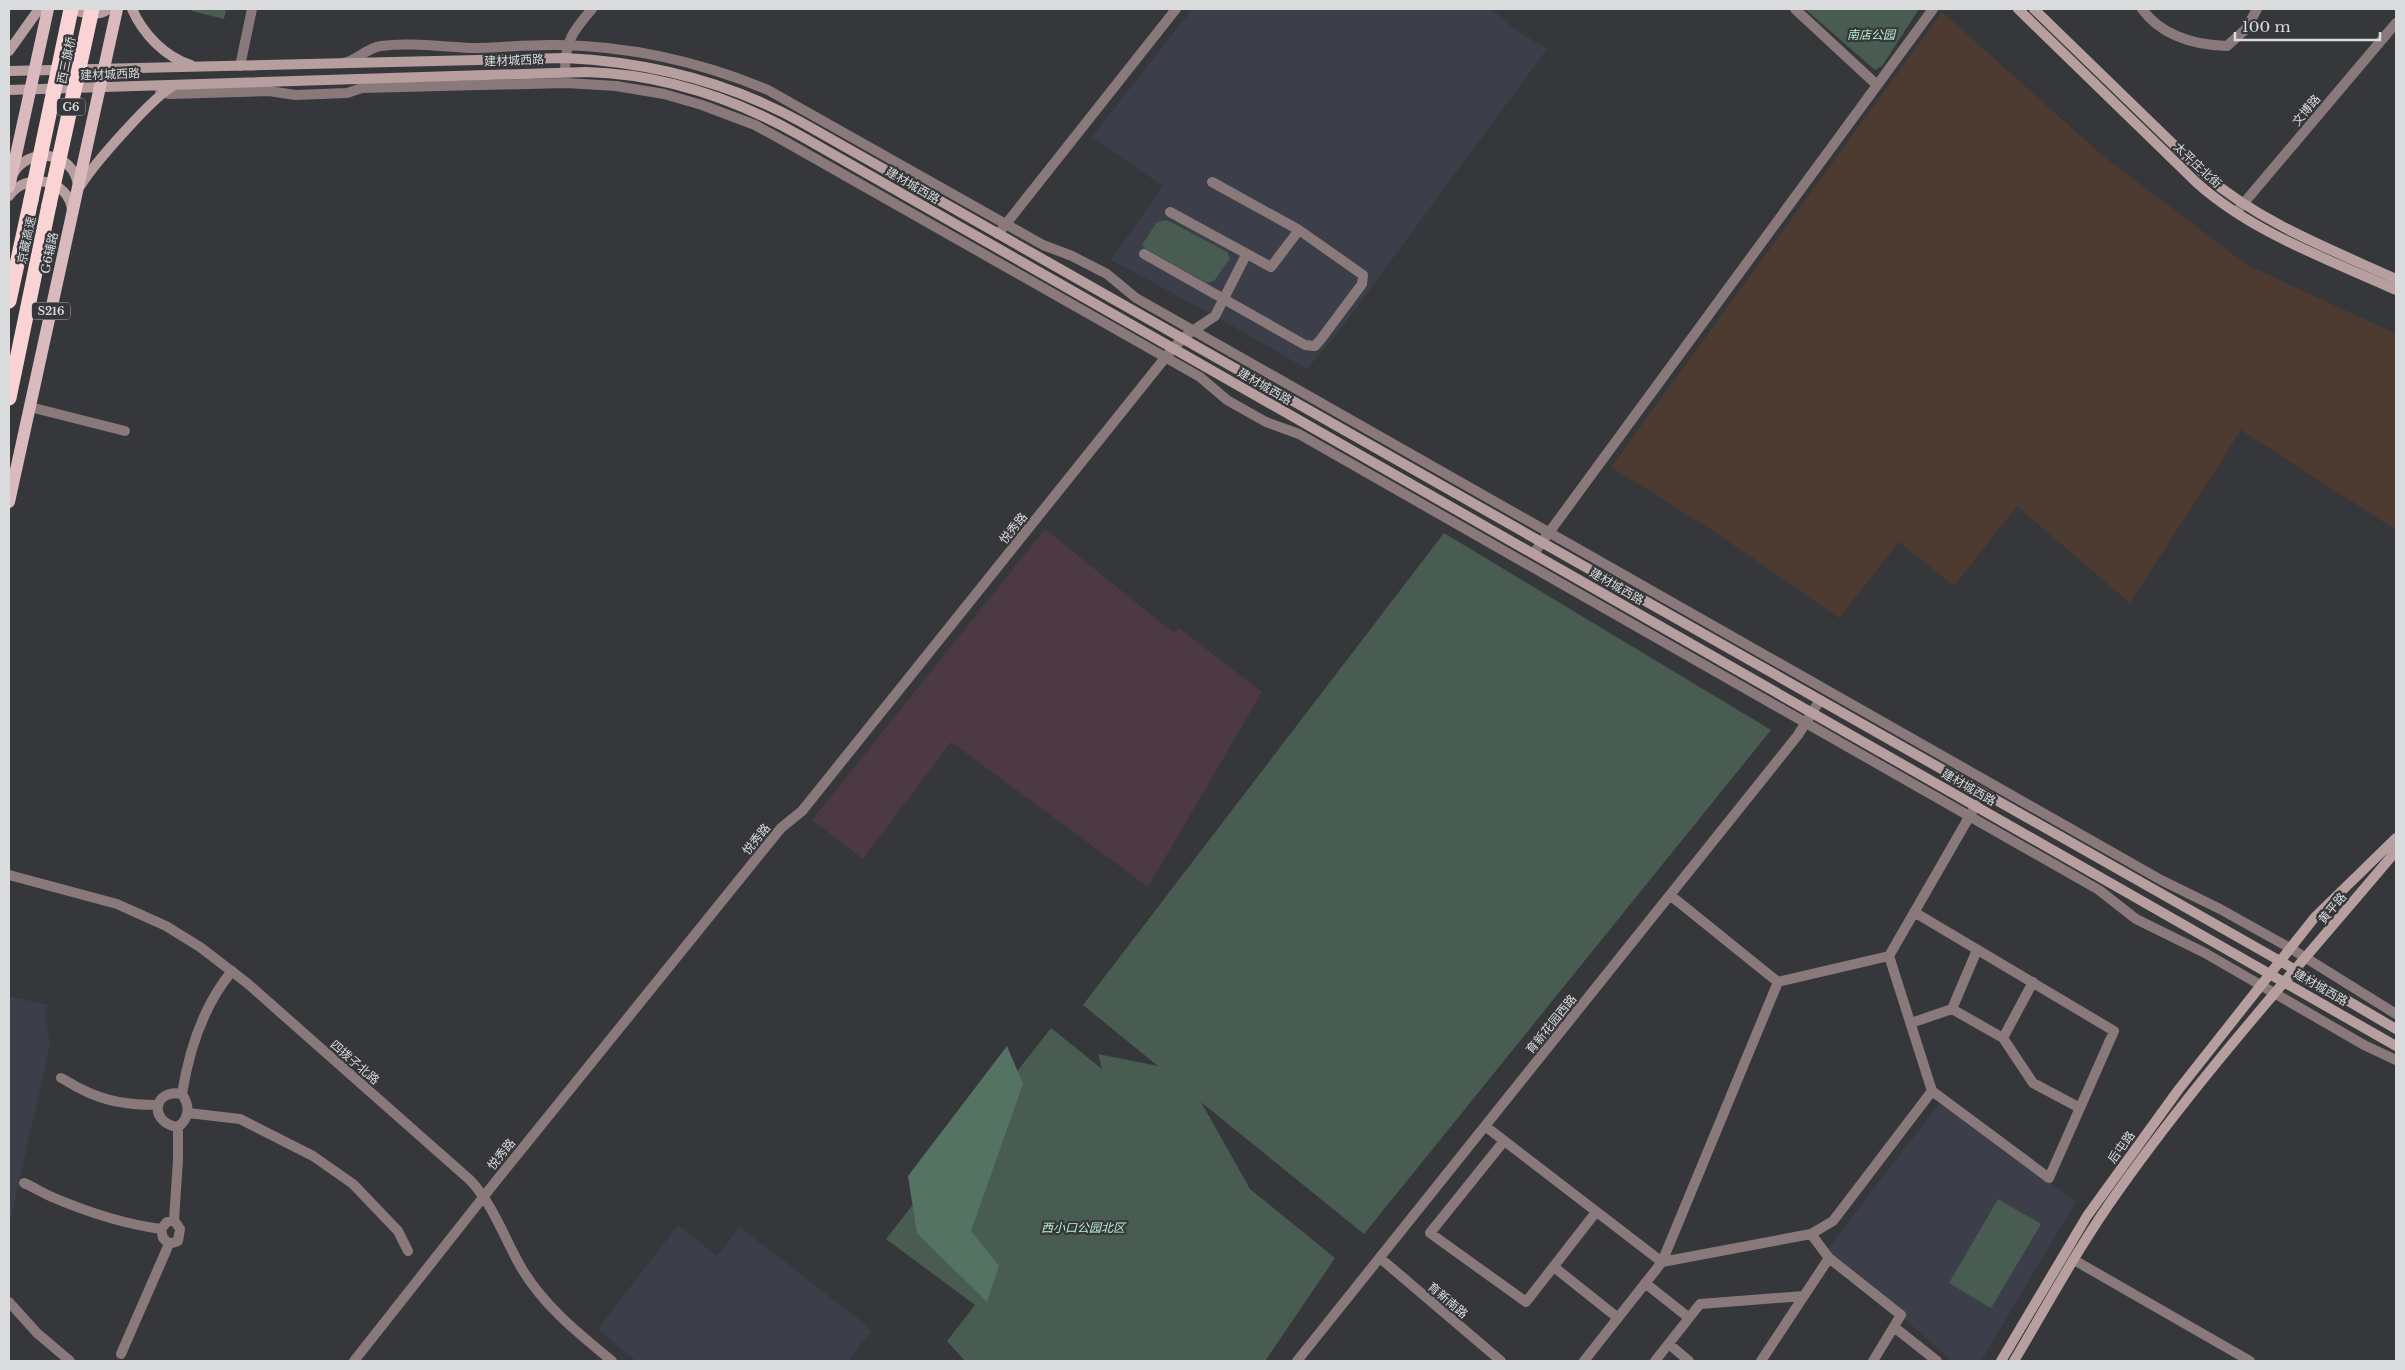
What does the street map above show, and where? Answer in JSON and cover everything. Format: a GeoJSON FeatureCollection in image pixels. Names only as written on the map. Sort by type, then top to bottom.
{"type":"FeatureCollection","features":[{"type":"Feature","properties":{"kind":"highway","name":"西三旗桥"},"geometry":{"type":"LineString","coordinates":[[31,200],[70,9]]}},
{"type":"Feature","properties":{"kind":"highway","name":"西三旗桥"},"geometry":{"type":"LineString","coordinates":[[49,205],[92,9]]}},
{"type":"Feature","properties":{"kind":"highway","name":"京藏高速"},"geometry":{"type":"LineString","coordinates":[[9,301],[31,200]]}},
{"type":"Feature","properties":{"kind":"highway","name":"京藏高速"},"geometry":{"type":"LineString","coordinates":[[9,398],[49,205]]}},
{"type":"Feature","properties":{"kind":"main road"},"geometry":{"type":"LineString","coordinates":[[9,51],[39,9]]}},
{"type":"Feature","properties":{"kind":"main road"},"geometry":{"type":"LineString","coordinates":[[10,183],[48,9]]}},
{"type":"Feature","properties":{"kind":"main road"},"geometry":{"type":"LineString","coordinates":[[70,9],[94,15],[101,14],[109,9]]}},
{"type":"Feature","properties":{"kind":"main road","name":"G6辅路"},"geometry":{"type":"LineString","coordinates":[[9,502],[117,9]]}},
{"type":"Feature","properties":{"kind":"main road"},"geometry":{"type":"LineString","coordinates":[[132,9],[146,32],[163,49],[179,60],[201,67]]}},
{"type":"Feature","properties":{"kind":"main road","name":"太平庄北街"},"geometry":{"type":"LineString","coordinates":[[2018,9],[2197,183],[2236,212],[2285,239],[2396,290]]}},
{"type":"Feature","properties":{"kind":"main road","name":"太平庄北街"},"geometry":{"type":"LineString","coordinates":[[2034,9],[2205,175],[2243,204],[2308,239],[2396,279]]}},
{"type":"Feature","properties":{"kind":"main road","name":"建材城西路"},"geometry":{"type":"LineString","coordinates":[[9,71],[565,58],[647,66],[693,76],[748,95],[794,118],[2280,961],[2396,1029]]}},
{"type":"Feature","properties":{"kind":"main road","name":"建材城西路"},"geometry":{"type":"LineString","coordinates":[[9,90],[566,71],[602,72],[654,79],[707,92],[741,105],[794,132],[2396,1046]]}},
{"type":"Feature","properties":{"kind":"main road"},"geometry":{"type":"LineString","coordinates":[[76,194],[94,167],[164,95],[180,84]]}},
{"type":"Feature","properties":{"kind":"main road"},"geometry":{"type":"LineString","coordinates":[[10,183],[20,163],[29,157],[39,155],[68,164],[77,178],[76,194]]}},
{"type":"Feature","properties":{"kind":"main road"},"geometry":{"type":"LineString","coordinates":[[9,158],[10,183]]}},
{"type":"Feature","properties":{"kind":"main road"},"geometry":{"type":"LineString","coordinates":[[9,196],[19,185],[27,182],[54,185],[62,190],[68,198],[72,215]]}},
{"type":"Feature","properties":{"kind":"main road","name":"黄平路"},"geometry":{"type":"LineString","coordinates":[[2280,961],[2328,903],[2396,838]]}},
{"type":"Feature","properties":{"kind":"main road","name":"黄平路"},"geometry":{"type":"LineString","coordinates":[[2286,982],[2396,851]]}},
{"type":"Feature","properties":{"kind":"main road","name":"后屯路"},"geometry":{"type":"LineString","coordinates":[[2001,1361],[2092,1209],[2179,1089],[2280,961]]}},
{"type":"Feature","properties":{"kind":"main road","name":"后屯路"},"geometry":{"type":"LineString","coordinates":[[2014,1361],[2074,1260],[2132,1172],[2201,1083],[2286,982]]}},
{"type":"Feature","properties":{"kind":"street"},"geometry":{"type":"LineString","coordinates":[[240,66],[252,9]]}},
{"type":"Feature","properties":{"kind":"street"},"geometry":{"type":"LineString","coordinates":[[566,71],[567,45],[576,28],[592,9]]}},
{"type":"Feature","properties":{"kind":"street"},"geometry":{"type":"LineString","coordinates":[[998,234],[1176,9]]}},
{"type":"Feature","properties":{"kind":"street"},"geometry":{"type":"LineString","coordinates":[[1795,9],[1877,85]]}},
{"type":"Feature","properties":{"kind":"street"},"geometry":{"type":"LineString","coordinates":[[1534,553],[1933,9]]}},
{"type":"Feature","properties":{"kind":"street"},"geometry":{"type":"LineString","coordinates":[[2142,9],[2170,35],[2209,46],[2227,46],[2246,29],[2257,9]]}},
{"type":"Feature","properties":{"kind":"street","name":"文博路"},"geometry":{"type":"LineString","coordinates":[[2236,212],[2396,23]]}},
{"type":"Feature","properties":{"kind":"street","name":"建材城西路"},"geometry":{"type":"LineString","coordinates":[[342,63],[349,62],[379,46],[434,45],[472,48],[567,45],[611,48],[658,56],[709,67],[739,78],[795,104],[1043,245],[1072,256],[1106,274],[1136,298],[2161,880],[2220,909],[2290,948],[2396,1014]]}},
{"type":"Feature","properties":{"kind":"street","name":"建材城西路"},"geometry":{"type":"LineString","coordinates":[[138,85],[164,95],[269,91],[295,95],[347,93],[362,88],[566,83],[616,86],[683,99],[736,117],[771,133],[1200,377],[1227,400],[1266,422],[1299,434],[2099,890],[2136,919],[2205,953],[2364,1045],[2396,1060]]}},
{"type":"Feature","properties":{"kind":"street"},"geometry":{"type":"LineString","coordinates":[[1144,254],[1305,345],[1314,346],[1362,284],[1363,275],[1299,230],[1212,182]]}},
{"type":"Feature","properties":{"kind":"street"},"geometry":{"type":"LineString","coordinates":[[1170,212],[1271,267],[1299,230]]}},
{"type":"Feature","properties":{"kind":"street","name":"悦秀路"},"geometry":{"type":"LineString","coordinates":[[354,1361],[483,1197],[780,828],[802,811],[1173,348],[1193,330],[1215,316],[1246,255]]}},
{"type":"Feature","properties":{"kind":"street"},"geometry":{"type":"LineString","coordinates":[[30,407],[125,430]]}},
{"type":"Feature","properties":{"kind":"street"},"geometry":{"type":"LineString","coordinates":[[1404,480],[1446,518]]}},
{"type":"Feature","properties":{"kind":"street","name":"育新花园西路"},"geometry":{"type":"LineString","coordinates":[[1297,1361],[1670,895],[1806,723],[1820,700]]}},
{"type":"Feature","properties":{"kind":"street"},"geometry":{"type":"LineString","coordinates":[[1778,982],[1889,956],[1976,805]]}},
{"type":"Feature","properties":{"kind":"street","name":"四拨子北路"},"geometry":{"type":"LineString","coordinates":[[9,875],[93,896],[133,910],[183,936],[232,971],[464,1175],[483,1197],[510,1249],[535,1288],[562,1319],[612,1361]]}},
{"type":"Feature","properties":{"kind":"street"},"geometry":{"type":"LineString","coordinates":[[1670,895],[1778,982]]}},
{"type":"Feature","properties":{"kind":"street"},"geometry":{"type":"LineString","coordinates":[[1889,956],[1932,1092],[2049,1178],[2114,1031],[1914,912]]}},
{"type":"Feature","properties":{"kind":"street"},"geometry":{"type":"LineString","coordinates":[[1911,1024],[1952,1009],[1977,950]]}},
{"type":"Feature","properties":{"kind":"street"},"geometry":{"type":"LineString","coordinates":[[182,1094],[186,1068],[205,1014],[219,988],[232,971]]}},
{"type":"Feature","properties":{"kind":"street"},"geometry":{"type":"LineString","coordinates":[[1584,1361],[1662,1262],[1778,982]]}},
{"type":"Feature","properties":{"kind":"street"},"geometry":{"type":"LineString","coordinates":[[2003,1038],[2032,982]]}},
{"type":"Feature","properties":{"kind":"street"},"geometry":{"type":"LineString","coordinates":[[1952,1009],[2003,1038],[2034,1083],[2080,1108]]}},
{"type":"Feature","properties":{"kind":"street"},"geometry":{"type":"LineString","coordinates":[[60,1078],[81,1089],[114,1102],[126,1105],[158,1105]]}},
{"type":"Feature","properties":{"kind":"street"},"geometry":{"type":"LineString","coordinates":[[172,1092],[182,1094],[187,1101],[188,1113],[184,1123],[178,1127],[170,1126],[162,1120],[158,1113],[158,1105],[162,1097],[172,1092]]}},
{"type":"Feature","properties":{"kind":"street"},"geometry":{"type":"LineString","coordinates":[[1485,1126],[1662,1262],[1811,1234],[1833,1221],[1932,1092]]}},
{"type":"Feature","properties":{"kind":"street"},"geometry":{"type":"LineString","coordinates":[[188,1113],[240,1119],[314,1156],[353,1184],[398,1231],[408,1251]]}},
{"type":"Feature","properties":{"kind":"street"},"geometry":{"type":"LineString","coordinates":[[119,1359],[169,1244],[178,1241],[180,1229],[174,1220],[178,1127]]}},
{"type":"Feature","properties":{"kind":"street"},"geometry":{"type":"LineString","coordinates":[[1504,1141],[1430,1233],[1526,1302],[1596,1212]]}},
{"type":"Feature","properties":{"kind":"street"},"geometry":{"type":"LineString","coordinates":[[24,1183],[50,1196],[93,1213],[141,1226],[161,1229]]}},
{"type":"Feature","properties":{"kind":"street"},"geometry":{"type":"LineString","coordinates":[[161,1229],[167,1222],[174,1220]]}},
{"type":"Feature","properties":{"kind":"street"},"geometry":{"type":"LineString","coordinates":[[161,1229],[163,1238],[169,1244]]}},
{"type":"Feature","properties":{"kind":"street"},"geometry":{"type":"LineString","coordinates":[[1811,1234],[1829,1258],[1901,1315],[1873,1361]]}},
{"type":"Feature","properties":{"kind":"street","name":"育新南路"},"geometry":{"type":"LineString","coordinates":[[1380,1258],[1501,1361]]}},
{"type":"Feature","properties":{"kind":"street"},"geometry":{"type":"LineString","coordinates":[[1763,1361],[1829,1258]]}},
{"type":"Feature","properties":{"kind":"street"},"geometry":{"type":"LineString","coordinates":[[2074,1260],[2250,1361]]}},
{"type":"Feature","properties":{"kind":"street"},"geometry":{"type":"LineString","coordinates":[[1554,1267],[1618,1318]]}},
{"type":"Feature","properties":{"kind":"street"},"geometry":{"type":"LineString","coordinates":[[1645,1283],[1688,1317]]}},
{"type":"Feature","properties":{"kind":"street"},"geometry":{"type":"LineString","coordinates":[[1656,1361],[1688,1317],[1700,1304],[1804,1296]]}},
{"type":"Feature","properties":{"kind":"street"},"geometry":{"type":"LineString","coordinates":[[9,1302],[37,1333],[70,1361]]}},
{"type":"Feature","properties":{"kind":"street"},"geometry":{"type":"LineString","coordinates":[[1894,1327],[1937,1361]]}},
{"type":"Feature","properties":{"kind":"street"},"geometry":{"type":"LineString","coordinates":[[1669,1344],[1689,1361]]}},
{"type":"Feature","properties":{"kind":"shaded area"},"geometry":{"type":"Polygon","coordinates":[[[1192,9],[1491,9],[1516,30],[1547,49],[1342,327],[1307,369],[1215,316],[1111,260],[1163,186],[1092,137],[1192,9]]]}},
{"type":"Feature","properties":{"kind":"shaded area"},"geometry":{"type":"Polygon","coordinates":[[[1942,12],[2103,156],[2247,265],[2396,334],[2396,530],[2241,430],[2130,603],[2017,506],[1954,586],[1899,542],[1839,618],[1715,532],[1611,467],[1942,12]]]}},
{"type":"Feature","properties":{"kind":"shaded area"},"geometry":{"type":"Polygon","coordinates":[[[1045,529],[1174,633],[1179,628],[1262,692],[1148,887],[951,742],[863,859],[812,820],[1045,529]]]}},
{"type":"Feature","properties":{"kind":"shaded area"},"geometry":{"type":"Polygon","coordinates":[[[9,996],[48,1005],[45,1015],[50,1045],[9,1226],[9,996]]]}},
{"type":"Feature","properties":{"kind":"shaded area"},"geometry":{"type":"Polygon","coordinates":[[[1942,1100],[2076,1202],[1981,1361],[1952,1361],[1827,1250],[1942,1100]]]}},
{"type":"Feature","properties":{"kind":"shaded area"},"geometry":{"type":"Polygon","coordinates":[[[678,1225],[717,1256],[740,1227],[866,1325],[871,1332],[848,1361],[636,1361],[598,1329],[678,1225]]]}},
{"type":"Feature","properties":{"kind":"green space"},"geometry":{"type":"Polygon","coordinates":[[[193,9],[226,9],[224,19],[192,11],[193,9]]]}},
{"type":"Feature","properties":{"kind":"green space","name":"南店公园"},"geometry":{"type":"Polygon","coordinates":[[[1805,9],[1919,9],[1882,66],[1875,70],[1805,9]]]}},
{"type":"Feature","properties":{"kind":"green space"},"geometry":{"type":"Polygon","coordinates":[[[1167,220],[1227,252],[1230,258],[1214,281],[1207,283],[1142,245],[1157,222],[1167,220]]]}},
{"type":"Feature","properties":{"kind":"green space","name":"西小口公园北区"},"geometry":{"type":"Polygon","coordinates":[[[1444,533],[1771,730],[1364,1234],[1201,1102],[1250,1189],[1335,1258],[1265,1361],[965,1361],[947,1341],[975,1305],[886,1239],[1051,1028],[1102,1069],[1098,1054],[1158,1066],[1083,1005],[1444,533]]]}},
{"type":"Feature","properties":{"kind":"green space"},"geometry":{"type":"Polygon","coordinates":[[[1007,1046],[1023,1084],[971,1231],[999,1266],[987,1302],[917,1233],[908,1176],[1007,1046]]]}},
{"type":"Feature","properties":{"kind":"green space"},"geometry":{"type":"Polygon","coordinates":[[[1998,1199],[2041,1224],[1991,1308],[1949,1283],[1998,1199]]]}}]}
